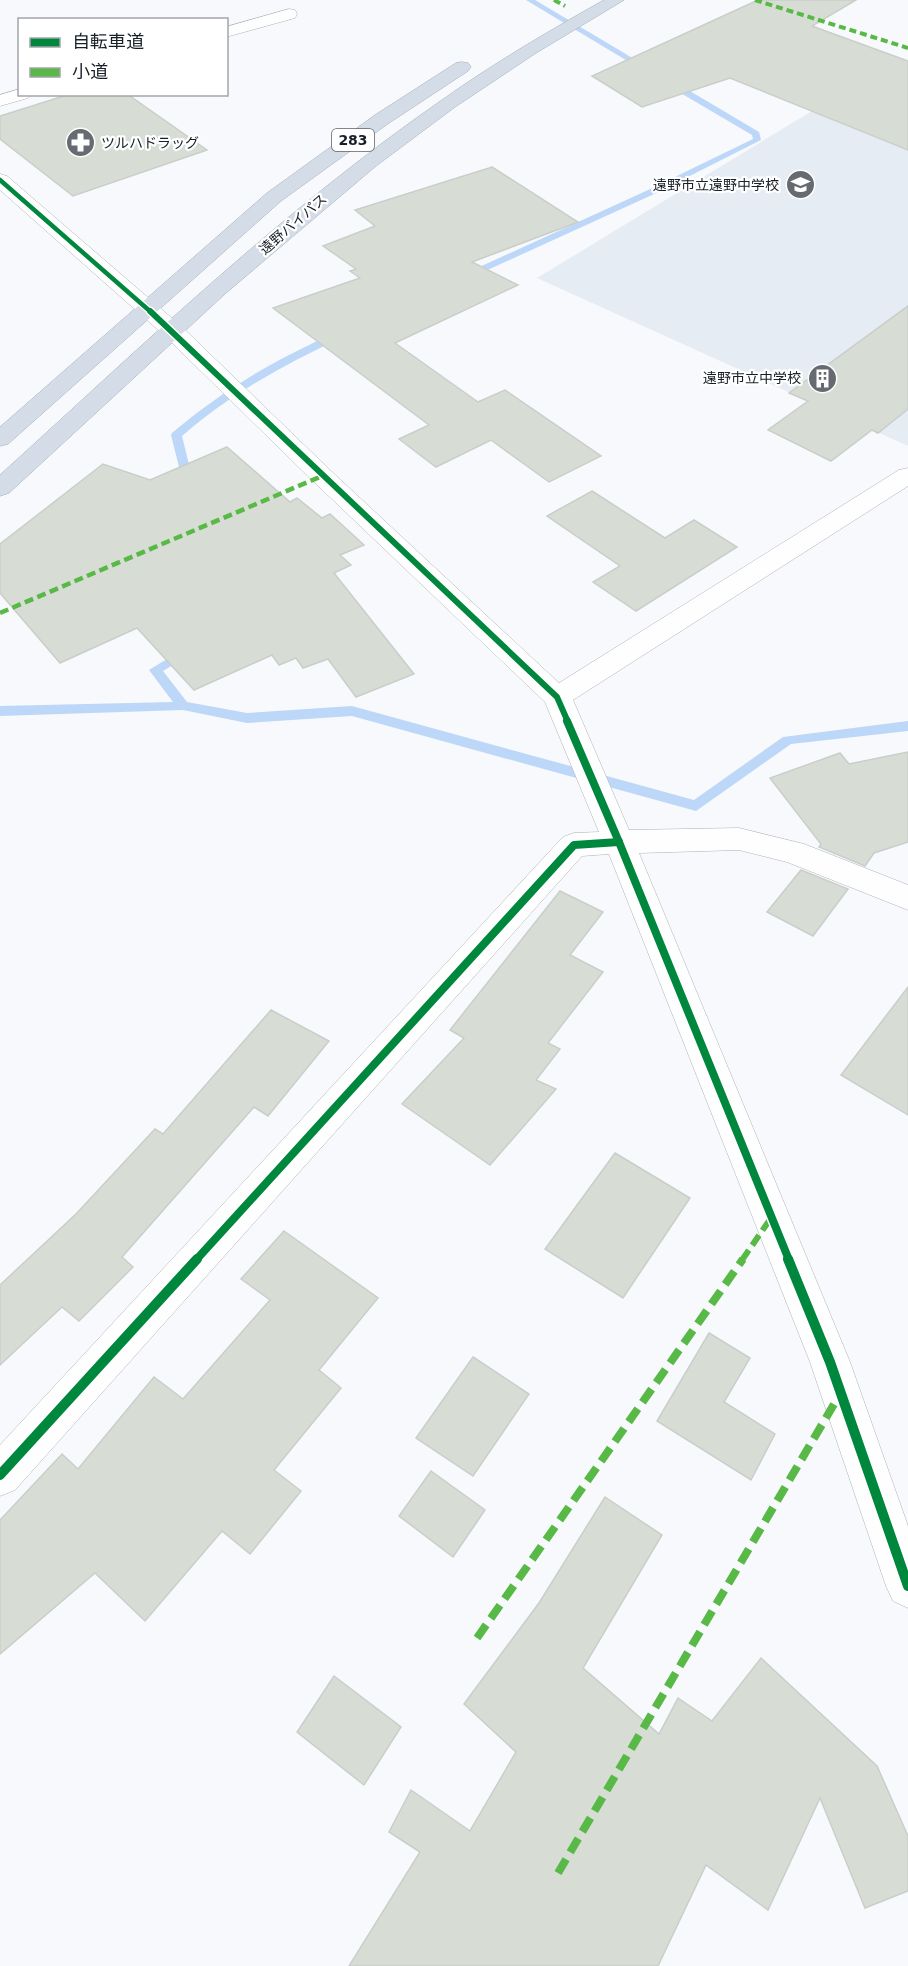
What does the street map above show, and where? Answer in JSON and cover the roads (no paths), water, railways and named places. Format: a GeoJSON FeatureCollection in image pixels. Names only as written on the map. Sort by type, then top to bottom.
{"type":"FeatureCollection","features":[{"type":"Feature","properties":{"kind":"highway"},"geometry":{"type":"LineString","coordinates":[[549,15],[578,0]]}},
{"type":"Feature","properties":{"kind":"highway","name":"遠野バイパス"},"geometry":{"type":"LineString","coordinates":[[0,488],[321,200],[394,142],[505,63],[616,0]]}},
{"type":"Feature","properties":{"kind":"highway","name":"遠野バイパス"},"geometry":{"type":"LineString","coordinates":[[0,439],[274,197],[382,119],[473,59]]}},
{"type":"Feature","properties":{"kind":"street"},"geometry":{"type":"LineString","coordinates":[[228,32],[289,14]]}},
{"type":"Feature","properties":{"kind":"street"},"geometry":{"type":"LineString","coordinates":[[0,101],[18,95]]}},
{"type":"Feature","properties":{"kind":"street"},"geometry":{"type":"LineString","coordinates":[[0,180],[173,331],[557,697],[619,842],[830,1362],[908,1586]]}},
{"type":"Feature","properties":{"kind":"street"},"geometry":{"type":"LineString","coordinates":[[557,697],[908,475]]}},
{"type":"Feature","properties":{"kind":"street"},"geometry":{"type":"LineString","coordinates":[[0,1475],[574,845],[739,839],[793,852],[908,898]]}},
{"type":"Feature","properties":{"kind":"waterway"},"geometry":{"type":"LineString","coordinates":[[530,0],[647,69]]}},
{"type":"Feature","properties":{"kind":"waterway"},"geometry":{"type":"LineString","coordinates":[[467,276],[649,193],[757,140],[756,134],[670,83]]}},
{"type":"Feature","properties":{"kind":"waterway"},"geometry":{"type":"LineString","coordinates":[[188,485],[176,435],[213,405],[253,379],[339,335]]}},
{"type":"Feature","properties":{"kind":"waterway"},"geometry":{"type":"LineString","coordinates":[[183,706],[155,670],[185,652]]}},
{"type":"Feature","properties":{"kind":"waterway"},"geometry":{"type":"LineString","coordinates":[[0,711],[183,706]]}},
{"type":"Feature","properties":{"kind":"waterway"},"geometry":{"type":"LineString","coordinates":[[183,706],[247,718],[352,711],[696,806],[788,740],[908,726]]}},
{"type":"Feature","properties":{"kind":"place","name":"ツルハドラッグ"},"geometry":{"type":"Point","coordinates":[80,143]}},
{"type":"Feature","properties":{"kind":"place","name":"遠野市立遠野中学校"},"geometry":{"type":"Point","coordinates":[800,185]}},
{"type":"Feature","properties":{"kind":"place","name":"遠野市立中学校"},"geometry":{"type":"Point","coordinates":[822,378]}}]}
